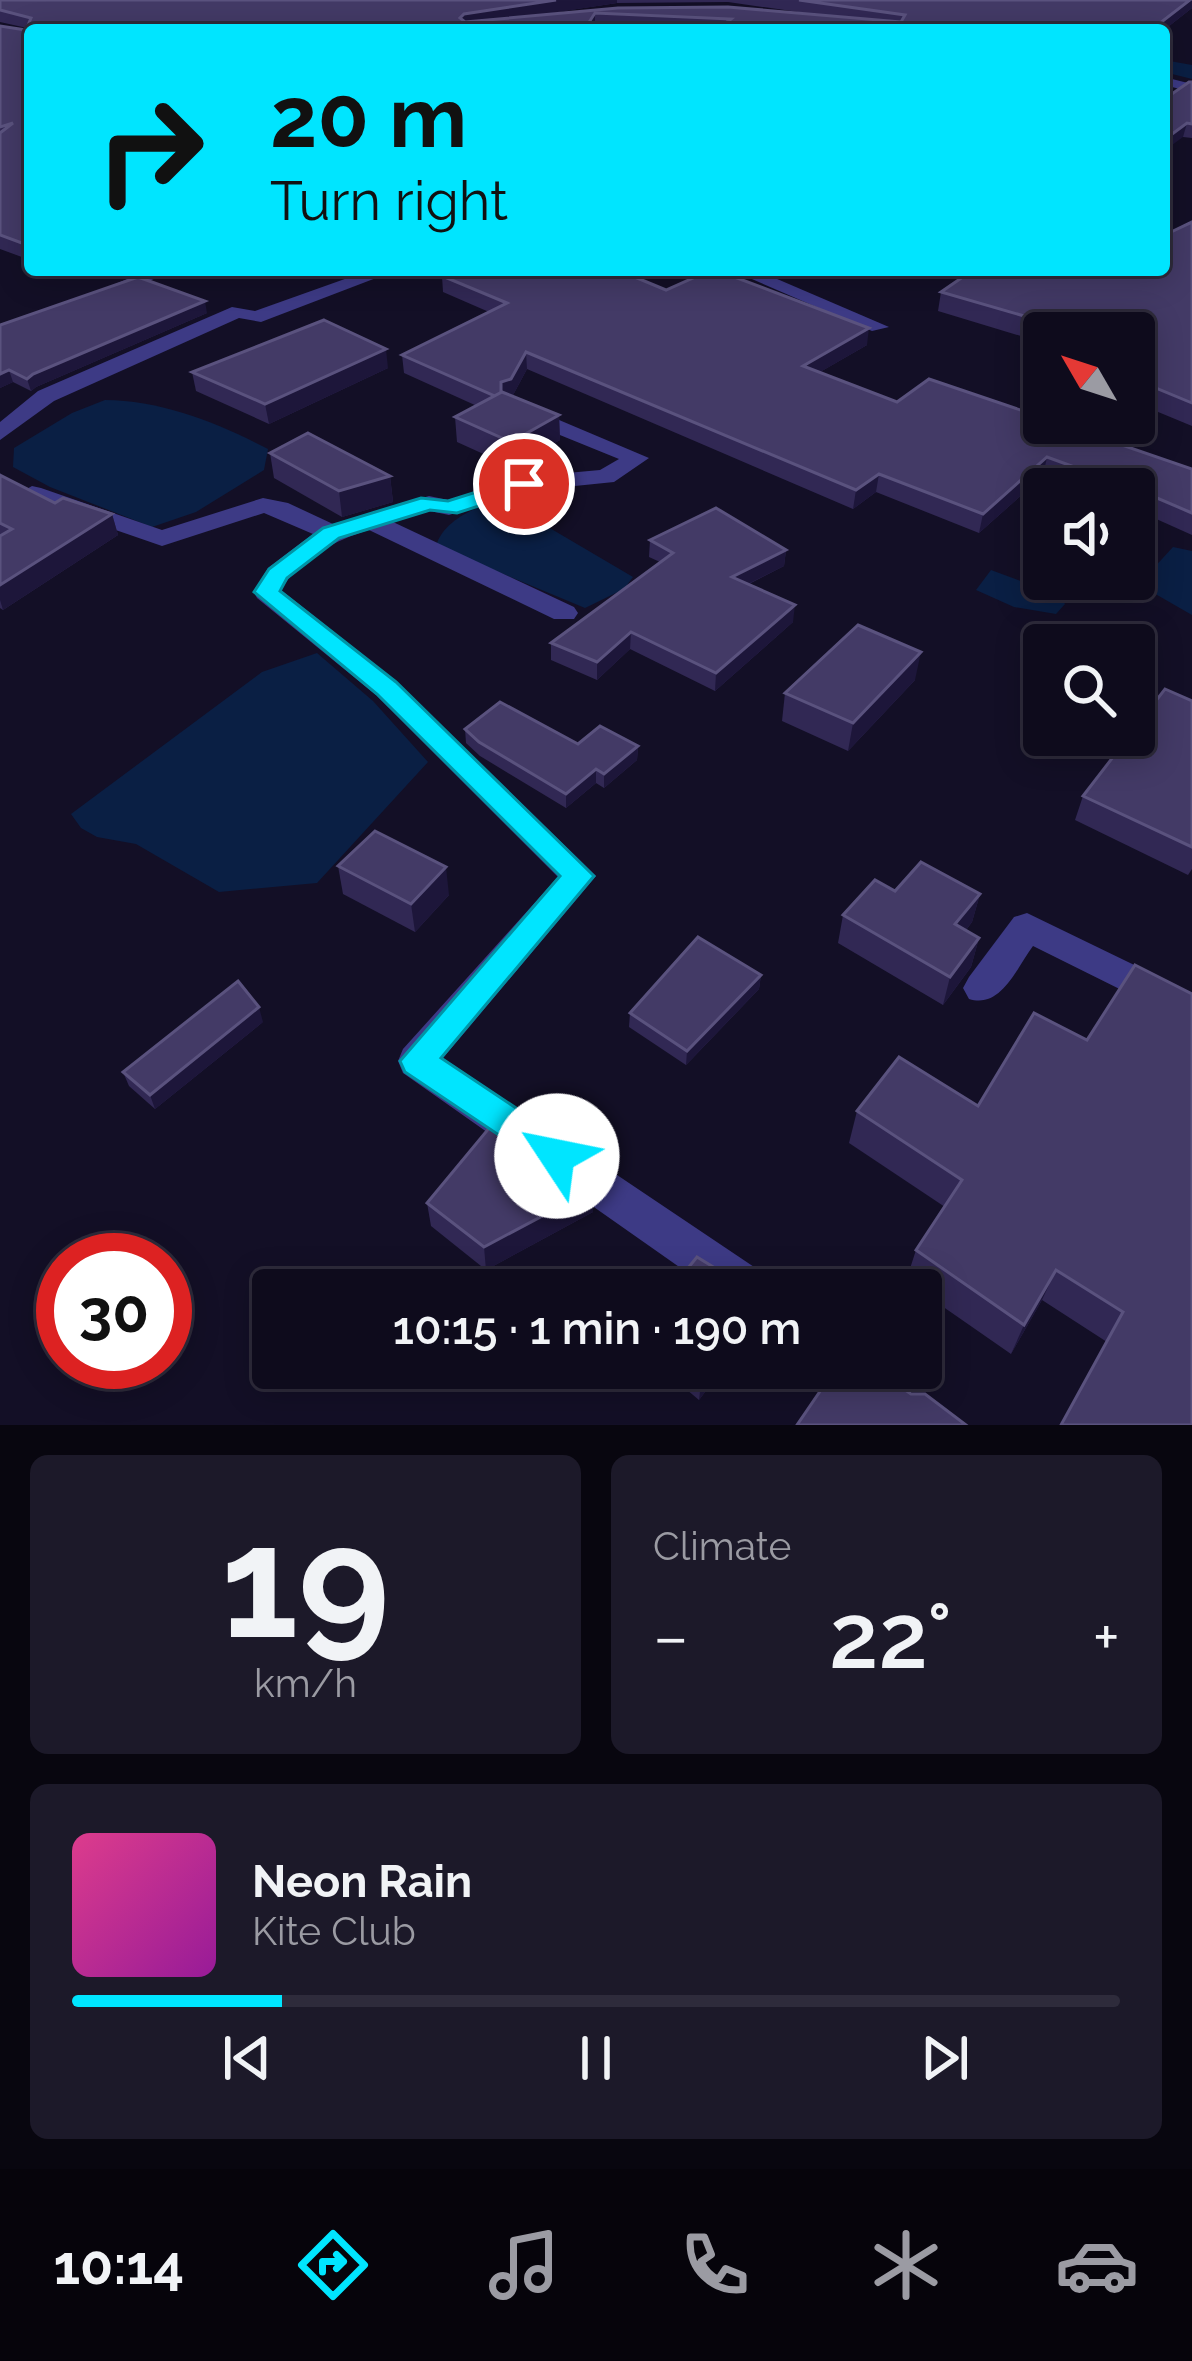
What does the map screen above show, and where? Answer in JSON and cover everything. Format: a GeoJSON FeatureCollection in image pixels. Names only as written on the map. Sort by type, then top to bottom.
{"type":"FeatureCollection","features":[{"type":"Feature","properties":{"kind":"street"},"geometry":{"type":"LineString","coordinates":[[83,301],[150,276]]}},
{"type":"Feature","properties":{"kind":"street"},"geometry":{"type":"LineString","coordinates":[[0,433],[46,396],[239,311],[254,318],[371,276]]}},
{"type":"Feature","properties":{"kind":"street"},"geometry":{"type":"LineString","coordinates":[[755,276],[879,326]]}},
{"type":"Feature","properties":{"kind":"street"},"geometry":{"type":"LineString","coordinates":[[513,408],[637,458],[606,476],[524,484],[449,508],[429,503],[331,533],[277,574],[267,592],[386,688],[579,876],[417,1061],[719,1269]]}},
{"type":"Feature","properties":{"kind":"street"},"geometry":{"type":"LineString","coordinates":[[32,493],[162,538],[263,506],[279,508],[331,533]]}},
{"type":"Feature","properties":{"kind":"street"},"geometry":{"type":"LineString","coordinates":[[375,523],[564,613]]}},
{"type":"Feature","properties":{"kind":"street"},"geometry":{"type":"LineString","coordinates":[[982,988],[1028,927],[1192,1010]]}},
{"type":"Feature","properties":{"kind":"water"},"geometry":{"type":"Polygon","coordinates":[[[105,400],[168,409],[229,430],[268,449],[264,470],[196,512],[152,527],[50,487],[13,467],[14,448],[72,413],[105,400]]]}},
{"type":"Feature","properties":{"kind":"water"},"geometry":{"type":"Polygon","coordinates":[[[479,507],[531,517],[633,577],[624,589],[585,608],[436,546],[453,522],[479,507]]]}},
{"type":"Feature","properties":{"kind":"water"},"geometry":{"type":"Polygon","coordinates":[[[1173,547],[1192,551],[1192,615],[1155,594],[1155,567],[1173,547]]]}},
{"type":"Feature","properties":{"kind":"water"},"geometry":{"type":"Polygon","coordinates":[[[991,570],[1023,582],[1023,600],[1062,600],[1065,604],[1056,614],[1014,607],[976,590],[991,570]]]}},
{"type":"Feature","properties":{"kind":"water"},"geometry":{"type":"Polygon","coordinates":[[[317,653],[373,701],[428,762],[317,883],[219,892],[136,844],[97,837],[81,828],[71,814],[262,672],[317,653]]]}},
{"type":"Feature","properties":{"kind":"building"},"geometry":{"type":"Polygon","coordinates":[[[0,0],[556,0],[460,18],[465,22],[618,8],[728,7],[901,22],[905,15],[799,0],[1190,0],[1159,24],[725,24],[731,19],[595,13],[588,24],[28,24],[31,18],[0,10],[0,0]]]}},
{"type":"Feature","properties":{"kind":"building"},"geometry":{"type":"Polygon","coordinates":[[[0,26],[24,30],[24,244],[0,235],[0,133],[13,123],[0,127],[0,26]]]}},
{"type":"Feature","properties":{"kind":"building"},"geometry":{"type":"Polygon","coordinates":[[[1192,82],[1192,124],[1170,136],[1170,95],[1192,82]]]}},
{"type":"Feature","properties":{"kind":"building"},"geometry":{"type":"Polygon","coordinates":[[[1192,222],[1192,403],[1155,388],[1155,312],[1023,312],[1023,316],[941,292],[964,276],[1170,276],[1170,232],[1192,222]]]}},
{"type":"Feature","properties":{"kind":"building"},"geometry":{"type":"Polygon","coordinates":[[[442,276],[632,276],[666,290],[698,276],[732,276],[869,328],[803,366],[897,402],[929,379],[1023,411],[1023,444],[1119,444],[1192,469],[1192,513],[1155,497],[1155,468],[1077,468],[1047,457],[1035,468],[1023,468],[1023,478],[983,514],[879,474],[856,490],[526,352],[495,396],[402,355],[507,303],[442,276]]]}},
{"type":"Feature","properties":{"kind":"building"},"geometry":{"type":"Polygon","coordinates":[[[138,277],[205,301],[27,379],[9,370],[0,374],[0,325],[138,277]]]}},
{"type":"Feature","properties":{"kind":"building"},"geometry":{"type":"Polygon","coordinates":[[[324,320],[386,349],[265,404],[192,372],[324,320]]]}},
{"type":"Feature","properties":{"kind":"building"},"geometry":{"type":"Polygon","coordinates":[[[502,392],[559,415],[511,442],[455,417],[502,392]]]}},
{"type":"Feature","properties":{"kind":"building"},"geometry":{"type":"Polygon","coordinates":[[[308,433],[390,476],[339,491],[270,453],[308,433]]]}},
{"type":"Feature","properties":{"kind":"building"},"geometry":{"type":"Polygon","coordinates":[[[0,475],[55,503],[63,498],[112,514],[0,585],[0,536],[12,529],[0,523],[0,475]]]}},
{"type":"Feature","properties":{"kind":"building"},"geometry":{"type":"Polygon","coordinates":[[[716,508],[786,550],[732,577],[795,605],[716,673],[631,632],[597,662],[551,643],[673,553],[650,540],[716,508]]]}},
{"type":"Feature","properties":{"kind":"building"},"geometry":{"type":"Polygon","coordinates":[[[858,625],[921,652],[853,723],[785,693],[858,625]]]}},
{"type":"Feature","properties":{"kind":"building"},"geometry":{"type":"Polygon","coordinates":[[[1165,689],[1192,701],[1192,847],[1083,796],[1114,756],[1155,756],[1155,702],[1165,689]]]}},
{"type":"Feature","properties":{"kind":"building"},"geometry":{"type":"Polygon","coordinates":[[[500,702],[578,744],[600,726],[638,746],[604,774],[596,769],[566,794],[465,729],[500,702]]]}},
{"type":"Feature","properties":{"kind":"building"},"geometry":{"type":"Polygon","coordinates":[[[375,831],[446,867],[411,904],[338,866],[375,831]]]}},
{"type":"Feature","properties":{"kind":"building"},"geometry":{"type":"Polygon","coordinates":[[[921,862],[980,894],[955,924],[979,938],[950,977],[843,915],[875,880],[895,891],[921,862]]]}},
{"type":"Feature","properties":{"kind":"building"},"geometry":{"type":"Polygon","coordinates":[[[698,937],[761,975],[687,1051],[630,1013],[698,937]]]}},
{"type":"Feature","properties":{"kind":"building"},"geometry":{"type":"Polygon","coordinates":[[[1135,965],[1192,994],[1192,1425],[1061,1425],[1123,1312],[1056,1270],[1024,1325],[916,1250],[962,1180],[857,1111],[899,1057],[978,1106],[1034,1013],[1087,1040],[1135,965]]]}},
{"type":"Feature","properties":{"kind":"building"},"geometry":{"type":"Polygon","coordinates":[[[238,981],[259,1007],[150,1095],[123,1072],[238,981]]]}},
{"type":"Feature","properties":{"kind":"building"},"geometry":{"type":"Polygon","coordinates":[[[495,1121],[593,1189],[484,1247],[427,1203],[495,1121]]]}},
{"type":"Feature","properties":{"kind":"building"},"geometry":{"type":"Polygon","coordinates":[[[697,1257],[715,1268],[739,1269],[687,1269],[697,1257]]]}},
{"type":"Feature","properties":{"kind":"building"},"geometry":{"type":"Polygon","coordinates":[[[822,1389],[904,1389],[925,1394],[966,1425],[797,1425],[822,1389]]]}},
{"type":"Feature","properties":{"kind":"waterway"},"geometry":{"type":"LineString","coordinates":[[1170,67],[1192,72]]}},
{"type":"Feature","properties":{"kind":"route"},"geometry":{"type":"LineString","coordinates":[[524,484],[449,508],[429,503],[331,533],[277,574],[267,592],[386,688],[579,876],[417,1061],[557,1156]]}}]}
